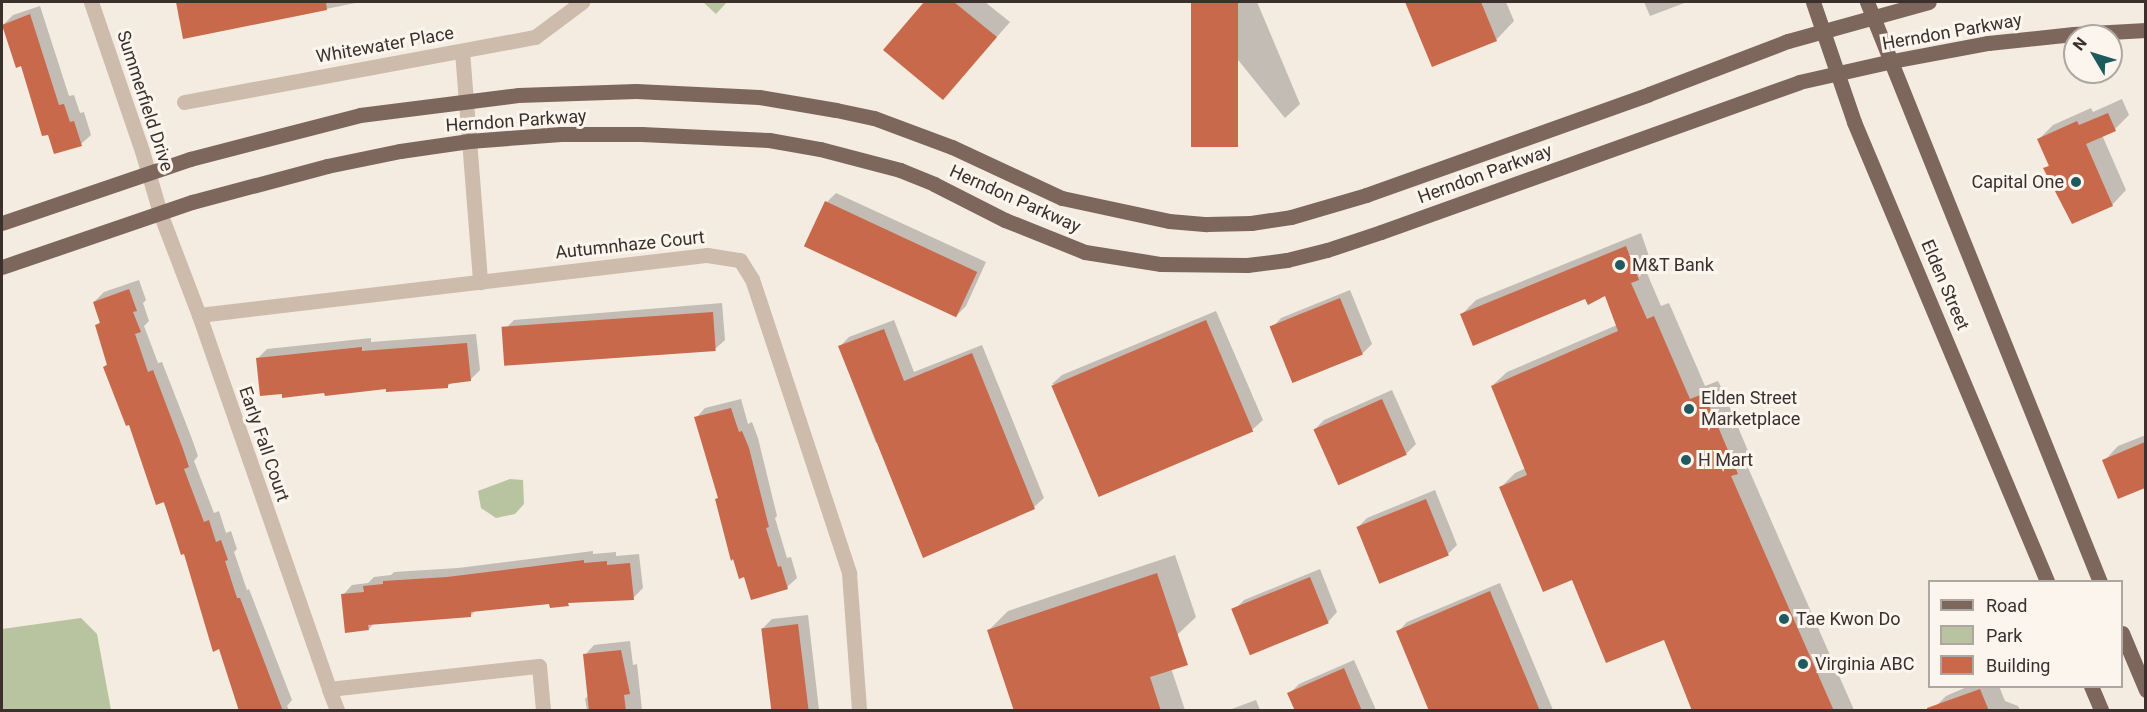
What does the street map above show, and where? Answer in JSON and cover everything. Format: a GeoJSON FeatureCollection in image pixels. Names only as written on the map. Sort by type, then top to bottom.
{"type":"FeatureCollection","features":[{"type":"Feature","properties":{"kind":"main road","name":"Elden Street"},"geometry":{"type":"LineString","coordinates":[[1813,2],[1825,30],[1854,122],[2046,580]]}},
{"type":"Feature","properties":{"kind":"main road","name":"Elden Street"},"geometry":{"type":"LineString","coordinates":[[1867,2],[2099,580]]}},
{"type":"Feature","properties":{"kind":"main road","name":"Herndon Parkway"},"geometry":{"type":"LineString","coordinates":[[2,224],[190,159],[360,115],[518,95],[646,92],[717,94],[794,102],[874,118],[911,130],[984,161],[1062,198],[1169,220],[1207,225],[1251,223],[1291,217],[1366,195],[1825,30],[1929,2]]}},
{"type":"Feature","properties":{"kind":"main road","name":"Herndon Parkway"},"geometry":{"type":"LineString","coordinates":[[2,267],[160,213],[286,175],[400,151],[469,141],[561,134],[721,136],[800,145],[858,157],[900,170],[934,184],[1005,220],[1085,252],[1161,264],[1236,265],[1287,260],[1327,250],[1799,82],[1892,61],[2032,37],[2145,30]]}},
{"type":"Feature","properties":{"kind":"main road"},"geometry":{"type":"LineString","coordinates":[[2123,638],[2145,690]]}},
{"type":"Feature","properties":{"kind":"main road"},"geometry":{"type":"LineString","coordinates":[[2091,688],[2101,711]]}},
{"type":"Feature","properties":{"kind":"street","name":"Summerfield Drive"},"geometry":{"type":"LineString","coordinates":[[91,2],[160,213]]}},
{"type":"Feature","properties":{"kind":"street","name":"Whitewater Place"},"geometry":{"type":"LineString","coordinates":[[184,102],[535,38],[582,2]]}},
{"type":"Feature","properties":{"kind":"street"},"geometry":{"type":"LineString","coordinates":[[462,51],[480,282]]}},
{"type":"Feature","properties":{"kind":"street","name":"Early Fall Court"},"geometry":{"type":"LineString","coordinates":[[160,213],[199,315],[337,711]]}},
{"type":"Feature","properties":{"kind":"street","name":"Autumnhaze Court"},"geometry":{"type":"LineString","coordinates":[[199,315],[707,255],[740,260],[752,279],[849,573],[859,711]]}},
{"type":"Feature","properties":{"kind":"street"},"geometry":{"type":"LineString","coordinates":[[328,689],[538,666],[543,711]]}},
{"type":"Feature","properties":{"kind":"green space"},"geometry":{"type":"Polygon","coordinates":[[[703,2],[727,2],[716,14],[703,2]]]}},
{"type":"Feature","properties":{"kind":"green space"},"geometry":{"type":"Polygon","coordinates":[[[510,479],[523,480],[524,504],[515,514],[496,518],[481,508],[478,491],[510,479]]]}},
{"type":"Feature","properties":{"kind":"green space"},"geometry":{"type":"Polygon","coordinates":[[[81,618],[97,634],[111,710],[2,710],[2,629],[81,618]]]}},
{"type":"Feature","properties":{"kind":"building"},"geometry":{"type":"Polygon","coordinates":[[[176,2],[326,2],[327,10],[183,39],[176,2]]]}},
{"type":"Feature","properties":{"kind":"building"},"geometry":{"type":"Polygon","coordinates":[[[924,2],[954,2],[997,37],[943,100],[883,50],[924,2]]]}},
{"type":"Feature","properties":{"kind":"building"},"geometry":{"type":"Polygon","coordinates":[[[1191,2],[1238,2],[1238,147],[1191,147],[1191,2]]]}},
{"type":"Feature","properties":{"kind":"building"},"geometry":{"type":"Polygon","coordinates":[[[1405,2],[1481,2],[1497,41],[1432,67],[1405,2]]]}},
{"type":"Feature","properties":{"kind":"building"},"geometry":{"type":"Polygon","coordinates":[[[30,14],[59,105],[64,104],[70,122],[74,121],[82,146],[54,154],[48,135],[42,136],[21,66],[16,68],[2,25],[30,14]]]}},
{"type":"Feature","properties":{"kind":"building","name":"Capital One"},"geometry":{"type":"Polygon","coordinates":[[[2108,113],[2116,131],[2086,144],[2113,206],[2072,224],[2043,168],[2049,166],[2037,139],[2077,121],[2079,125],[2108,113]]]}},
{"type":"Feature","properties":{"kind":"building"},"geometry":{"type":"Polygon","coordinates":[[[825,201],[977,272],[956,317],[804,246],[825,201]]]}},
{"type":"Feature","properties":{"kind":"building"},"geometry":{"type":"Polygon","coordinates":[[[1626,246],[1639,280],[1631,283],[1647,319],[1654,316],[1690,399],[1703,394],[1708,403],[1738,474],[1731,476],[1834,711],[1692,711],[1664,640],[1606,663],[1572,580],[1543,592],[1499,487],[1527,475],[1491,386],[1618,331],[1605,296],[1588,305],[1585,299],[1473,346],[1460,314],[1626,246]]]}},
{"type":"Feature","properties":{"kind":"building"},"geometry":{"type":"Polygon","coordinates":[[[129,289],[137,311],[133,312],[141,332],[135,334],[148,372],[153,370],[183,449],[189,467],[184,469],[204,522],[209,520],[216,542],[221,540],[237,598],[240,598],[283,711],[239,711],[219,649],[213,652],[184,554],[181,555],[164,502],[156,505],[129,425],[126,426],[103,367],[107,365],[95,325],[100,323],[93,302],[129,289]]]}},
{"type":"Feature","properties":{"kind":"building"},"geometry":{"type":"Polygon","coordinates":[[[1340,298],[1363,355],[1292,383],[1270,326],[1340,298]]]}},
{"type":"Feature","properties":{"kind":"building"},"geometry":{"type":"Polygon","coordinates":[[[713,312],[716,351],[504,366],[502,327],[713,312]]]}},
{"type":"Feature","properties":{"kind":"building"},"geometry":{"type":"Polygon","coordinates":[[[1206,320],[1253,431],[1099,497],[1051,386],[1206,320]]]}},
{"type":"Feature","properties":{"kind":"building"},"geometry":{"type":"Polygon","coordinates":[[[884,329],[904,381],[972,353],[1035,509],[923,558],[838,346],[884,329]]]}},
{"type":"Feature","properties":{"kind":"building"},"geometry":{"type":"Polygon","coordinates":[[[467,343],[471,381],[448,384],[448,388],[386,392],[386,389],[282,398],[282,394],[260,396],[256,358],[362,347],[362,351],[467,343]]]}},
{"type":"Feature","properties":{"kind":"building"},"geometry":{"type":"Polygon","coordinates":[[[1382,399],[1407,455],[1338,485],[1313,430],[1382,399]]]}},
{"type":"Feature","properties":{"kind":"building"},"geometry":{"type":"Polygon","coordinates":[[[731,408],[739,432],[742,431],[749,448],[769,527],[766,528],[778,567],[781,566],[788,589],[751,600],[744,577],[739,579],[733,559],[731,561],[715,499],[718,498],[694,417],[731,408]]]}},
{"type":"Feature","properties":{"kind":"building"},"geometry":{"type":"Polygon","coordinates":[[[2145,442],[2145,488],[2118,499],[2102,460],[2145,442]]]}},
{"type":"Feature","properties":{"kind":"building"},"geometry":{"type":"Polygon","coordinates":[[[1426,499],[1449,556],[1379,584],[1356,527],[1426,499]]]}},
{"type":"Feature","properties":{"kind":"building"},"geometry":{"type":"Polygon","coordinates":[[[584,560],[584,563],[607,561],[607,565],[630,563],[634,600],[568,603],[569,606],[550,608],[549,604],[471,612],[471,617],[368,625],[369,630],[345,633],[341,594],[364,592],[363,586],[383,584],[383,581],[447,577],[584,560]]]}},
{"type":"Feature","properties":{"kind":"building"},"geometry":{"type":"Polygon","coordinates":[[[1157,573],[1188,665],[1150,677],[1161,711],[1014,711],[987,630],[1157,573]]]}},
{"type":"Feature","properties":{"kind":"building"},"geometry":{"type":"Polygon","coordinates":[[[1310,577],[1329,623],[1250,655],[1231,609],[1310,577]]]}},
{"type":"Feature","properties":{"kind":"building"},"geometry":{"type":"Polygon","coordinates":[[[1490,591],[1540,711],[1429,711],[1396,631],[1490,591]]]}},
{"type":"Feature","properties":{"kind":"building"},"geometry":{"type":"Polygon","coordinates":[[[798,624],[809,710],[771,710],[761,629],[798,624]]]}},
{"type":"Feature","properties":{"kind":"building"},"geometry":{"type":"Polygon","coordinates":[[[621,650],[630,694],[624,695],[626,711],[589,711],[583,654],[621,650]]]}},
{"type":"Feature","properties":{"kind":"building"},"geometry":{"type":"Polygon","coordinates":[[[1344,668],[1362,711],[1295,711],[1287,693],[1344,668]]]}},
{"type":"Feature","properties":{"kind":"building"},"geometry":{"type":"Polygon","coordinates":[[[1980,689],[1989,711],[1927,711],[1927,708],[1980,689]]]}},
{"type":"Feature","properties":{"kind":"place","name":"Capital One"},"geometry":{"type":"Point","coordinates":[2076,182]}},
{"type":"Feature","properties":{"kind":"place","name":"M&T Bank"},"geometry":{"type":"Point","coordinates":[1620,265]}},
{"type":"Feature","properties":{"kind":"place","name":"Elden Street Marketplace"},"geometry":{"type":"Point","coordinates":[1689,409]}},
{"type":"Feature","properties":{"kind":"place","name":"H Mart"},"geometry":{"type":"Point","coordinates":[1686,460]}},
{"type":"Feature","properties":{"kind":"place","name":"Tae Kwon Do"},"geometry":{"type":"Point","coordinates":[1784,619]}},
{"type":"Feature","properties":{"kind":"place","name":"Virginia ABC"},"geometry":{"type":"Point","coordinates":[1803,664]}}]}
